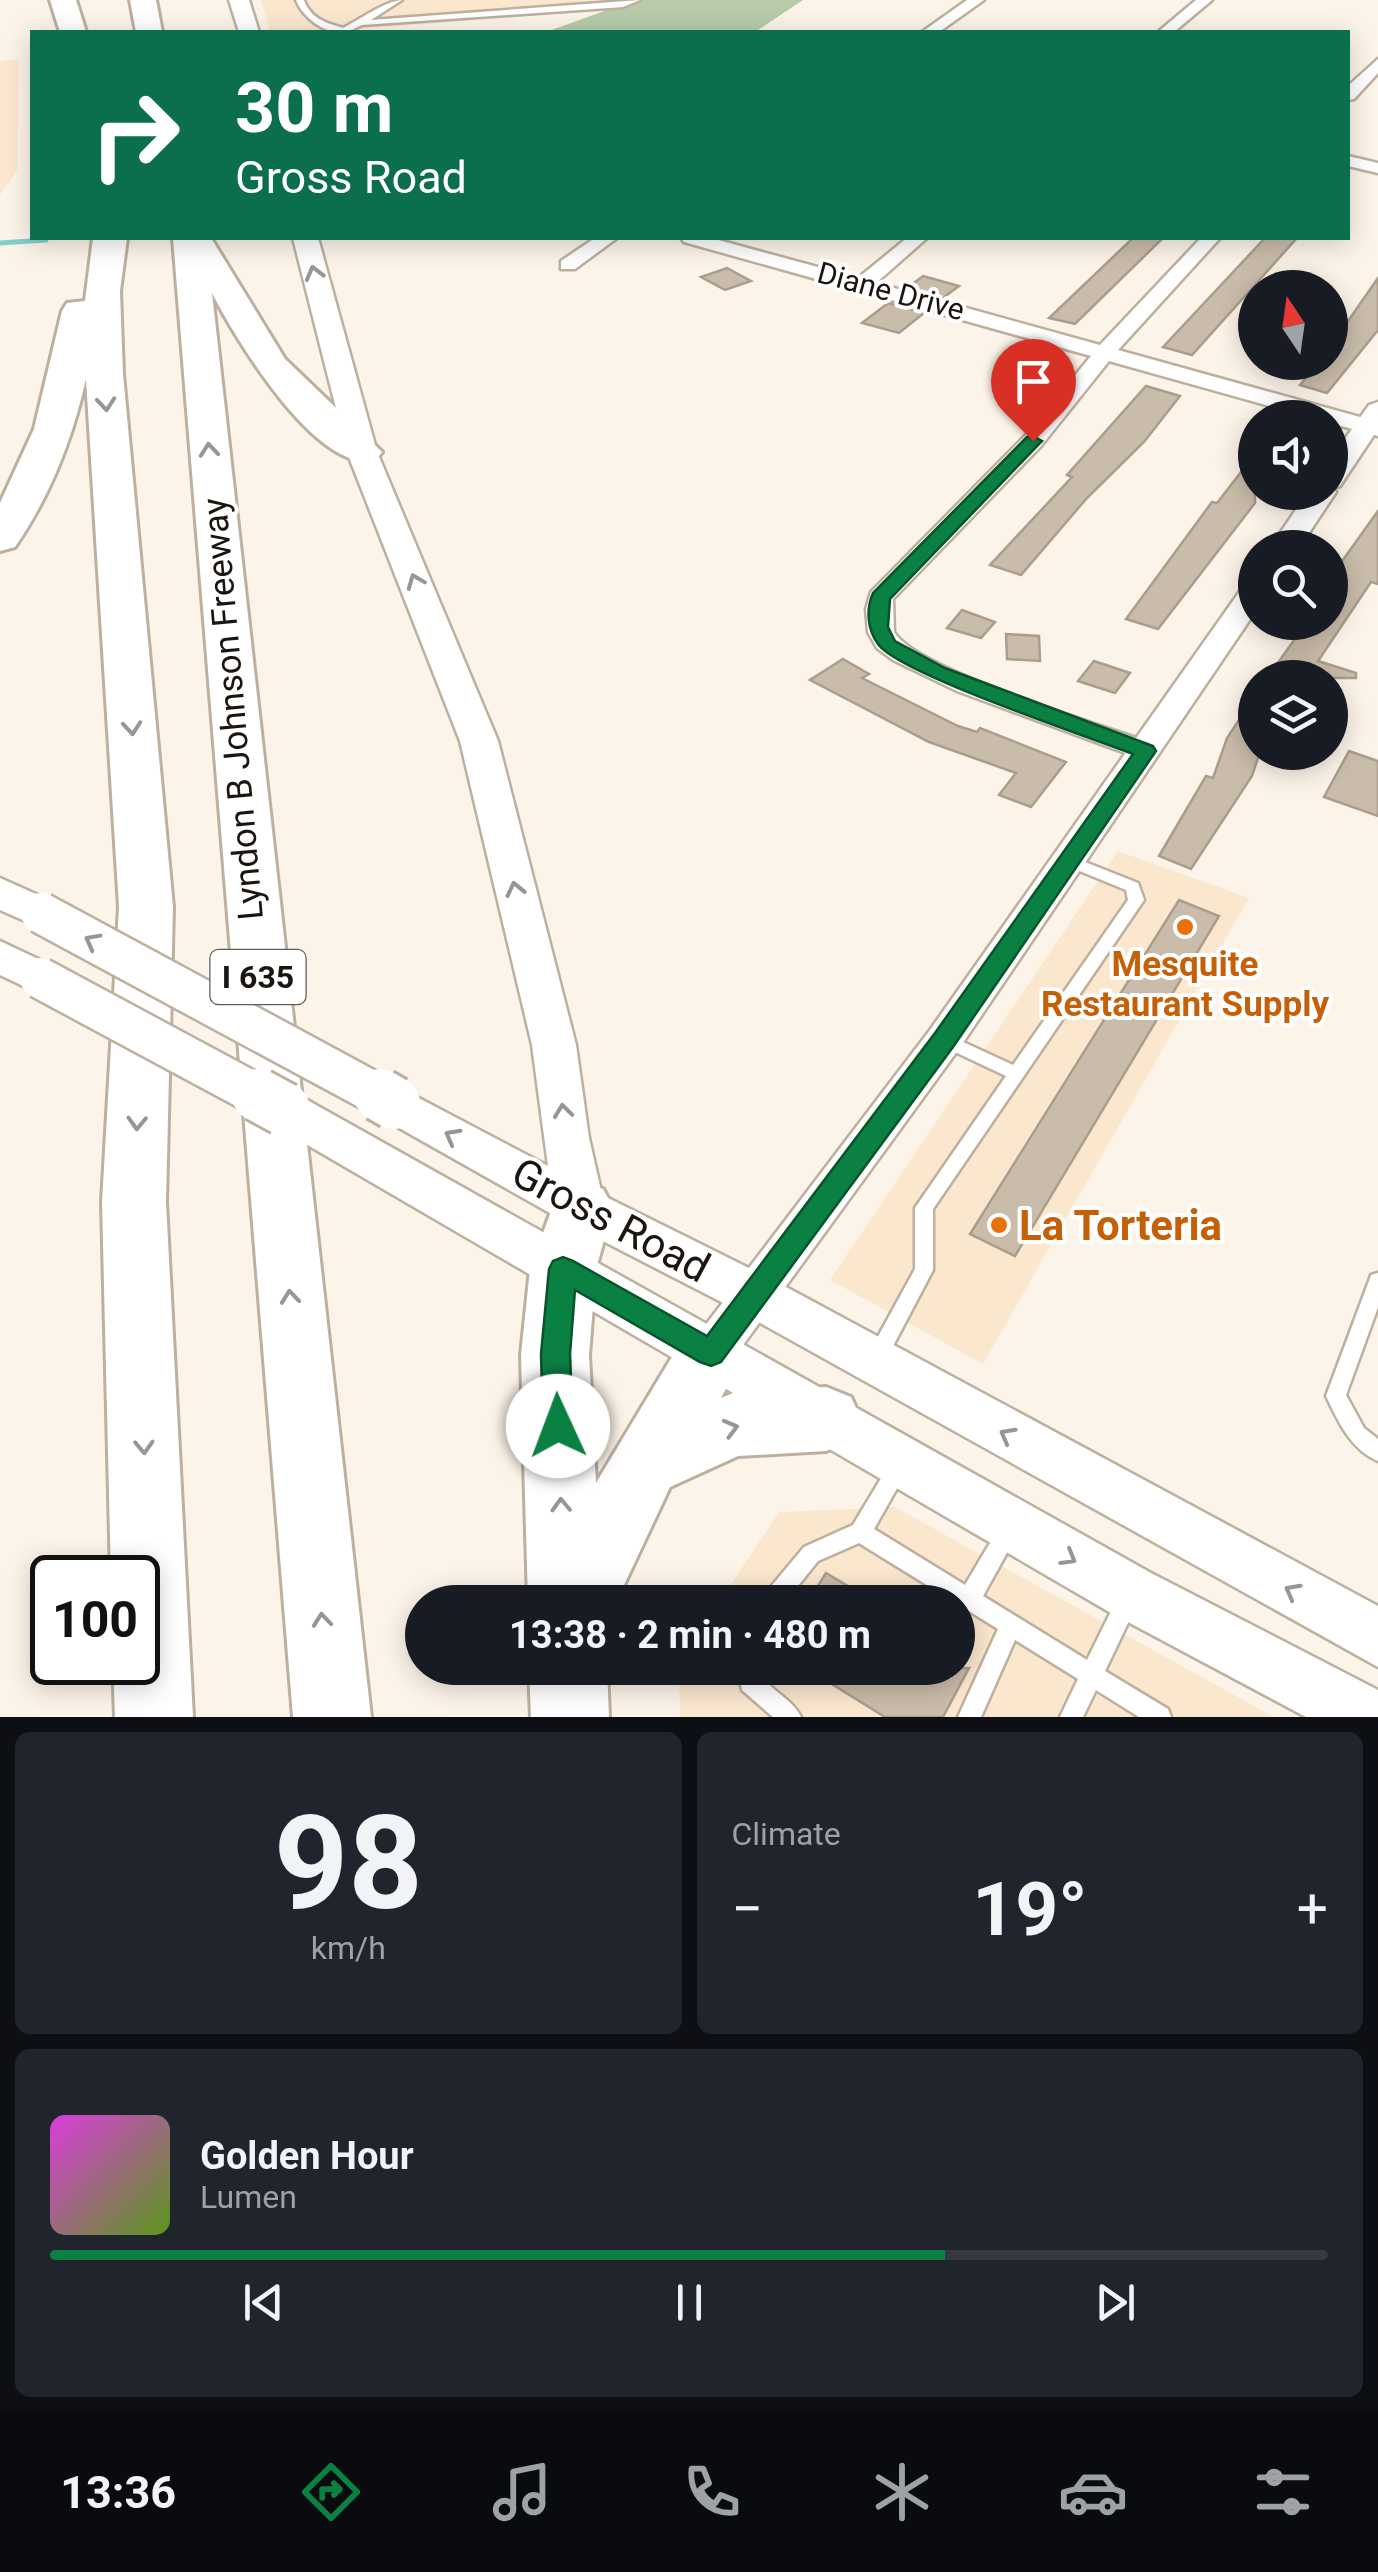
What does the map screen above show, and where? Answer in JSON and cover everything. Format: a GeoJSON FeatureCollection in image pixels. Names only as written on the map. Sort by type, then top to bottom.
{"type":"FeatureCollection","features":[{"type":"Feature","properties":{"kind":"highway"},"geometry":{"type":"LineString","coordinates":[[63,0],[72,30]]}},
{"type":"Feature","properties":{"kind":"highway"},"geometry":{"type":"LineString","coordinates":[[0,538],[47,454],[63,407],[84,290],[106,240]]}},
{"type":"Feature","properties":{"kind":"highway"},"geometry":{"type":"LineString","coordinates":[[107,240],[102,292],[104,374],[146,907],[134,1202],[154,1717]]}},
{"type":"Feature","properties":{"kind":"highway","name":"Lyndon B Johnson Freeway"},"geometry":{"type":"LineString","coordinates":[[191,240],[332,1717]]}},
{"type":"Feature","properties":{"kind":"highway"},"geometry":{"type":"LineString","coordinates":[[193,240],[220,270],[263,356],[308,405],[362,452]]}},
{"type":"Feature","properties":{"kind":"highway"},"geometry":{"type":"LineString","coordinates":[[564,1585],[556,1354],[572,1238]]}},
{"type":"Feature","properties":{"kind":"highway"},"geometry":{"type":"LineString","coordinates":[[585,1585],[598,1551],[643,1465],[711,1353]]}},
{"type":"Feature","properties":{"kind":"highway"},"geometry":{"type":"LineString","coordinates":[[643,1465],[732,1426],[826,1419]]}},
{"type":"Feature","properties":{"kind":"highway"},"geometry":{"type":"LineString","coordinates":[[569,1685],[570,1717]]}},
{"type":"Feature","properties":{"kind":"main road"},"geometry":{"type":"LineString","coordinates":[[238,0],[248,30]]}},
{"type":"Feature","properties":{"kind":"main road"},"geometry":{"type":"LineString","coordinates":[[306,240],[362,452],[479,741],[554,1045],[566,1138],[572,1238]]}},
{"type":"Feature","properties":{"kind":"main road","name":"Gross Road"},"geometry":{"type":"LineString","coordinates":[[0,892],[394,1104],[572,1238],[711,1353],[1131,1594],[1368,1717]]}},
{"type":"Feature","properties":{"kind":"main road","name":"Gross Road"},"geometry":{"type":"LineString","coordinates":[[0,956],[400,1173],[572,1238],[755,1295],[1378,1638]]}},
{"type":"Feature","properties":{"kind":"street"},"geometry":{"type":"LineString","coordinates":[[932,30],[977,0]]}},
{"type":"Feature","properties":{"kind":"street"},"geometry":{"type":"LineString","coordinates":[[1168,30],[1205,0]]}},
{"type":"Feature","properties":{"kind":"street"},"geometry":{"type":"LineString","coordinates":[[1350,93],[1378,64]]}},
{"type":"Feature","properties":{"kind":"street"},"geometry":{"type":"LineString","coordinates":[[1350,161],[1378,168]]}},
{"type":"Feature","properties":{"kind":"street"},"geometry":{"type":"LineString","coordinates":[[568,265],[603,240]]}},
{"type":"Feature","properties":{"kind":"street","name":"Diane Drive"},"geometry":{"type":"LineString","coordinates":[[700,240],[1374,422]]}},
{"type":"Feature","properties":{"kind":"street"},"geometry":{"type":"LineString","coordinates":[[864,283],[916,240]]}},
{"type":"Feature","properties":{"kind":"street"},"geometry":{"type":"LineString","coordinates":[[1146,751],[938,672],[888,644],[878,627],[880,597],[1033,441],[1106,351],[1209,240]]}},
{"type":"Feature","properties":{"kind":"street"},"geometry":{"type":"LineString","coordinates":[[1348,456],[1374,422]]}},
{"type":"Feature","properties":{"kind":"street"},"geometry":{"type":"LineString","coordinates":[[711,1353],[944,1040],[1238,615]]}},
{"type":"Feature","properties":{"kind":"lane"},"geometry":{"type":"LineString","coordinates":[[300,0],[301,8],[314,22],[336,30]]}},
{"type":"Feature","properties":{"kind":"lane"},"geometry":{"type":"LineString","coordinates":[[346,30],[398,0]]}},
{"type":"Feature","properties":{"kind":"lane"},"geometry":{"type":"LineString","coordinates":[[360,23],[623,5],[636,0]]}},
{"type":"Feature","properties":{"kind":"lane"},"geometry":{"type":"LineString","coordinates":[[874,1362],[924,1270],[924,1208],[1136,900],[1133,887],[1070,861]]}},
{"type":"Feature","properties":{"kind":"lane"},"geometry":{"type":"LineString","coordinates":[[944,1040],[1016,1074]]}},
{"type":"Feature","properties":{"kind":"lane"},"geometry":{"type":"LineString","coordinates":[[1378,1281],[1336,1396],[1357,1434],[1378,1452]]}},
{"type":"Feature","properties":{"kind":"lane"},"geometry":{"type":"LineString","coordinates":[[785,1585],[810,1554],[860,1532],[902,1463]]}},
{"type":"Feature","properties":{"kind":"lane"},"geometry":{"type":"LineString","coordinates":[[975,1589],[1012,1526]]}},
{"type":"Feature","properties":{"kind":"lane"},"geometry":{"type":"LineString","coordinates":[[860,1532],[946,1585]]}},
{"type":"Feature","properties":{"kind":"lane"},"geometry":{"type":"LineString","coordinates":[[1071,1717],[1131,1594]]}},
{"type":"Feature","properties":{"kind":"lane"},"geometry":{"type":"LineString","coordinates":[[975,1603],[1160,1717]]}},
{"type":"Feature","properties":{"kind":"lane"},"geometry":{"type":"LineString","coordinates":[[969,1717],[1010,1624]]}},
{"type":"Feature","properties":{"kind":"lane"},"geometry":{"type":"LineString","coordinates":[[753,1685],[790,1717]]}},
{"type":"Feature","properties":{"kind":"shaded area"},"geometry":{"type":"Polygon","coordinates":[[[261,0],[616,0],[593,11],[349,30],[269,30],[261,0]]]}},
{"type":"Feature","properties":{"kind":"shaded area"},"geometry":{"type":"Polygon","coordinates":[[[19,59],[17,171],[0,195],[0,61],[19,59]]]}},
{"type":"Feature","properties":{"kind":"shaded area"},"geometry":{"type":"Polygon","coordinates":[[[1118,851],[1249,898],[983,1364],[830,1280],[1118,851]]]}},
{"type":"Feature","properties":{"kind":"shaded area"},"geometry":{"type":"Polygon","coordinates":[[[895,1507],[1274,1717],[680,1717],[679,1685],[975,1685],[975,1585],[730,1585],[779,1512],[895,1507]]]}},
{"type":"Feature","properties":{"kind":"green space"},"geometry":{"type":"Polygon","coordinates":[[[635,0],[803,0],[758,30],[552,30],[635,0]]]}},
{"type":"Feature","properties":{"kind":"building"},"geometry":{"type":"Polygon","coordinates":[[[1131,240],[1161,240],[1075,324],[1049,318],[1131,240]]]}},
{"type":"Feature","properties":{"kind":"building"},"geometry":{"type":"Polygon","coordinates":[[[1263,240],[1295,240],[1268,270],[1238,270],[1238,304],[1192,355],[1163,347],[1263,240]]]}},
{"type":"Feature","properties":{"kind":"building"},"geometry":{"type":"Polygon","coordinates":[[[727,268],[751,281],[725,290],[701,277],[727,268]]]}},
{"type":"Feature","properties":{"kind":"building"},"geometry":{"type":"Polygon","coordinates":[[[923,276],[959,286],[943,298],[907,288],[923,276]]]}},
{"type":"Feature","properties":{"kind":"building"},"geometry":{"type":"Polygon","coordinates":[[[1378,278],[1378,330],[1348,367],[1348,321],[1378,278]]]}},
{"type":"Feature","properties":{"kind":"building"},"geometry":{"type":"Polygon","coordinates":[[[888,303],[924,313],[899,333],[862,323],[888,303]]]}},
{"type":"Feature","properties":{"kind":"building"},"geometry":{"type":"Polygon","coordinates":[[[1304,380],[1338,380],[1327,393],[1300,385],[1304,380]]]}},
{"type":"Feature","properties":{"kind":"building"},"geometry":{"type":"Polygon","coordinates":[[[1146,386],[1180,396],[1144,442],[1087,498],[1021,575],[990,565],[1072,477],[1067,475],[1146,386]]]}},
{"type":"Feature","properties":{"kind":"building"},"geometry":{"type":"Polygon","coordinates":[[[1238,476],[1238,510],[1250,510],[1158,629],[1126,619],[1212,502],[1217,503],[1238,476]]]}},
{"type":"Feature","properties":{"kind":"building"},"geometry":{"type":"Polygon","coordinates":[[[1378,511],[1378,584],[1371,582],[1348,616],[1348,553],[1378,511]]]}},
{"type":"Feature","properties":{"kind":"building"},"geometry":{"type":"Polygon","coordinates":[[[962,610],[995,622],[981,638],[947,628],[962,610]]]}},
{"type":"Feature","properties":{"kind":"building"},"geometry":{"type":"Polygon","coordinates":[[[1006,634],[1039,636],[1040,661],[1007,659],[1006,634]]]}},
{"type":"Feature","properties":{"kind":"building"},"geometry":{"type":"Polygon","coordinates":[[[1294,640],[1332,640],[1319,660],[1280,660],[1294,640]]]}},
{"type":"Feature","properties":{"kind":"building"},"geometry":{"type":"Polygon","coordinates":[[[843,659],[869,674],[862,678],[958,726],[977,732],[980,728],[1066,762],[1031,807],[999,795],[1016,773],[929,742],[810,680],[843,659]]]}},
{"type":"Feature","properties":{"kind":"building"},"geometry":{"type":"Polygon","coordinates":[[[1094,661],[1130,673],[1115,693],[1078,681],[1094,661]]]}},
{"type":"Feature","properties":{"kind":"building"},"geometry":{"type":"Polygon","coordinates":[[[1238,722],[1238,770],[1254,770],[1252,776],[1191,869],[1159,856],[1206,776],[1213,778],[1227,738],[1238,722]]]}},
{"type":"Feature","properties":{"kind":"building"},"geometry":{"type":"Polygon","coordinates":[[[1348,753],[1378,761],[1378,816],[1324,797],[1339,770],[1348,770],[1348,753]]]}},
{"type":"Feature","properties":{"kind":"building"},"geometry":{"type":"Polygon","coordinates":[[[1179,900],[1219,916],[1015,1256],[970,1234],[1179,900]]]}},
{"type":"Feature","properties":{"kind":"building"},"geometry":{"type":"Polygon","coordinates":[[[826,1573],[846,1585],[819,1585],[826,1573]]]}},
{"type":"Feature","properties":{"kind":"building"},"geometry":{"type":"Polygon","coordinates":[[[833,1685],[960,1685],[943,1717],[885,1717],[833,1685]]]}},
{"type":"Feature","properties":{"kind":"waterway"},"geometry":{"type":"LineString","coordinates":[[0,243],[46,240]]}},
{"type":"Feature","properties":{"kind":"place","name":"Mesquite Restaurant Supply"},"geometry":{"type":"Point","coordinates":[1185,927]}},
{"type":"Feature","properties":{"kind":"place","name":"La Torteria"},"geometry":{"type":"Point","coordinates":[999,1225]}},
{"type":"Feature","properties":{"kind":"route"},"geometry":{"type":"LineString","coordinates":[[558,1426],[556,1354],[563,1269],[711,1353],[944,1040],[1146,751],[938,672],[888,644],[878,627],[880,597],[1033,441]]}}]}
